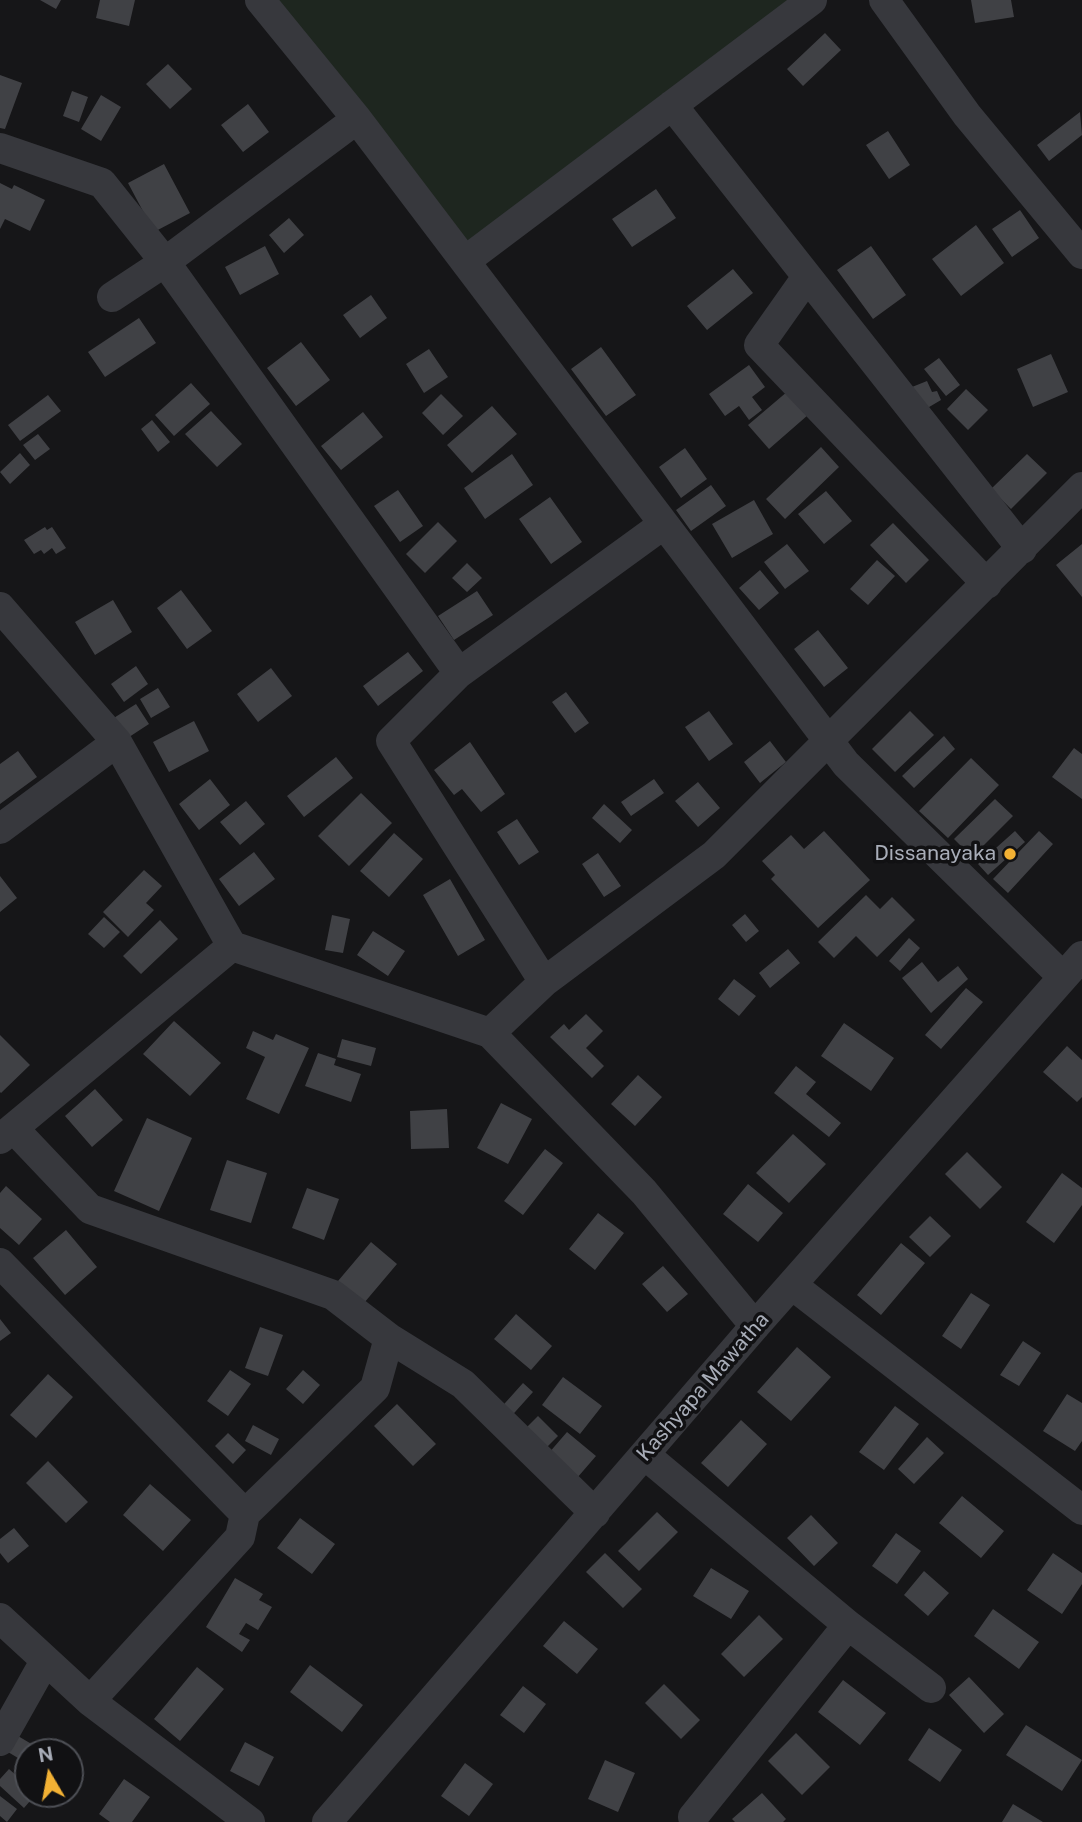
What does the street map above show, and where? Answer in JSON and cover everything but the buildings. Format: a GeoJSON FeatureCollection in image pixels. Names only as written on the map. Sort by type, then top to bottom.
{"type":"FeatureCollection","features":[{"type":"Feature","properties":{"kind":"street"},"geometry":{"type":"LineString","coordinates":[[260,0],[357,119],[846,764],[1073,966]]}},
{"type":"Feature","properties":{"kind":"street"},"geometry":{"type":"LineString","coordinates":[[465,261],[811,0]]}},
{"type":"Feature","properties":{"kind":"street"},"geometry":{"type":"LineString","coordinates":[[884,0],[967,115],[1082,254]]}},
{"type":"Feature","properties":{"kind":"street"},"geometry":{"type":"LineString","coordinates":[[672,105],[1022,549]]}},
{"type":"Feature","properties":{"kind":"street"},"geometry":{"type":"LineString","coordinates":[[112,297],[165,262],[357,119]]}},
{"type":"Feature","properties":{"kind":"street"},"geometry":{"type":"LineString","coordinates":[[0,148],[102,183],[165,262],[459,673]]}},
{"type":"Feature","properties":{"kind":"street"},"geometry":{"type":"LineString","coordinates":[[807,277],[759,345],[987,584]]}},
{"type":"Feature","properties":{"kind":"street"},"geometry":{"type":"LineString","coordinates":[[490,1033],[544,982],[714,855],[1082,487]]}},
{"type":"Feature","properties":{"kind":"street"},"geometry":{"type":"LineString","coordinates":[[544,982],[391,741],[459,673],[664,524]]}},
{"type":"Feature","properties":{"kind":"street"},"geometry":{"type":"LineString","coordinates":[[0,607],[117,742],[232,946],[490,1033],[644,1192],[755,1326]]}},
{"type":"Feature","properties":{"kind":"street"},"geometry":{"type":"LineString","coordinates":[[0,829],[117,742]]}},
{"type":"Feature","properties":{"kind":"street"},"geometry":{"type":"LineString","coordinates":[[232,946],[7,1134],[90,1209],[333,1295],[389,1338],[463,1384],[595,1513]]}},
{"type":"Feature","properties":{"kind":"street","name":"Kashyapa Mawatha"},"geometry":{"type":"LineString","coordinates":[[327,1822],[755,1326],[1073,966]]}},
{"type":"Feature","properties":{"kind":"street"},"geometry":{"type":"LineString","coordinates":[[0,1263],[245,1514]]}},
{"type":"Feature","properties":{"kind":"street"},"geometry":{"type":"LineString","coordinates":[[792,1285],[1082,1510]]}},
{"type":"Feature","properties":{"kind":"street"},"geometry":{"type":"LineString","coordinates":[[90,1701],[240,1538],[245,1514],[374,1388],[389,1338]]}},
{"type":"Feature","properties":{"kind":"street"},"geometry":{"type":"LineString","coordinates":[[645,1455],[848,1625],[931,1688]]}},
{"type":"Feature","properties":{"kind":"street"},"geometry":{"type":"LineString","coordinates":[[0,1618],[90,1701],[250,1822]]}},
{"type":"Feature","properties":{"kind":"street"},"geometry":{"type":"LineString","coordinates":[[693,1817],[848,1625]]}},
{"type":"Feature","properties":{"kind":"street"},"geometry":{"type":"LineString","coordinates":[[0,1741],[45,1661]]}},
{"type":"Feature","properties":{"kind":"shaded area"},"geometry":{"type":"Polygon","coordinates":[[[259,0],[812,0],[465,261],[259,0]]]}},
{"type":"Feature","properties":{"kind":"place","name":"Dissanayaka"},"geometry":{"type":"Point","coordinates":[1010,854]}}]}
